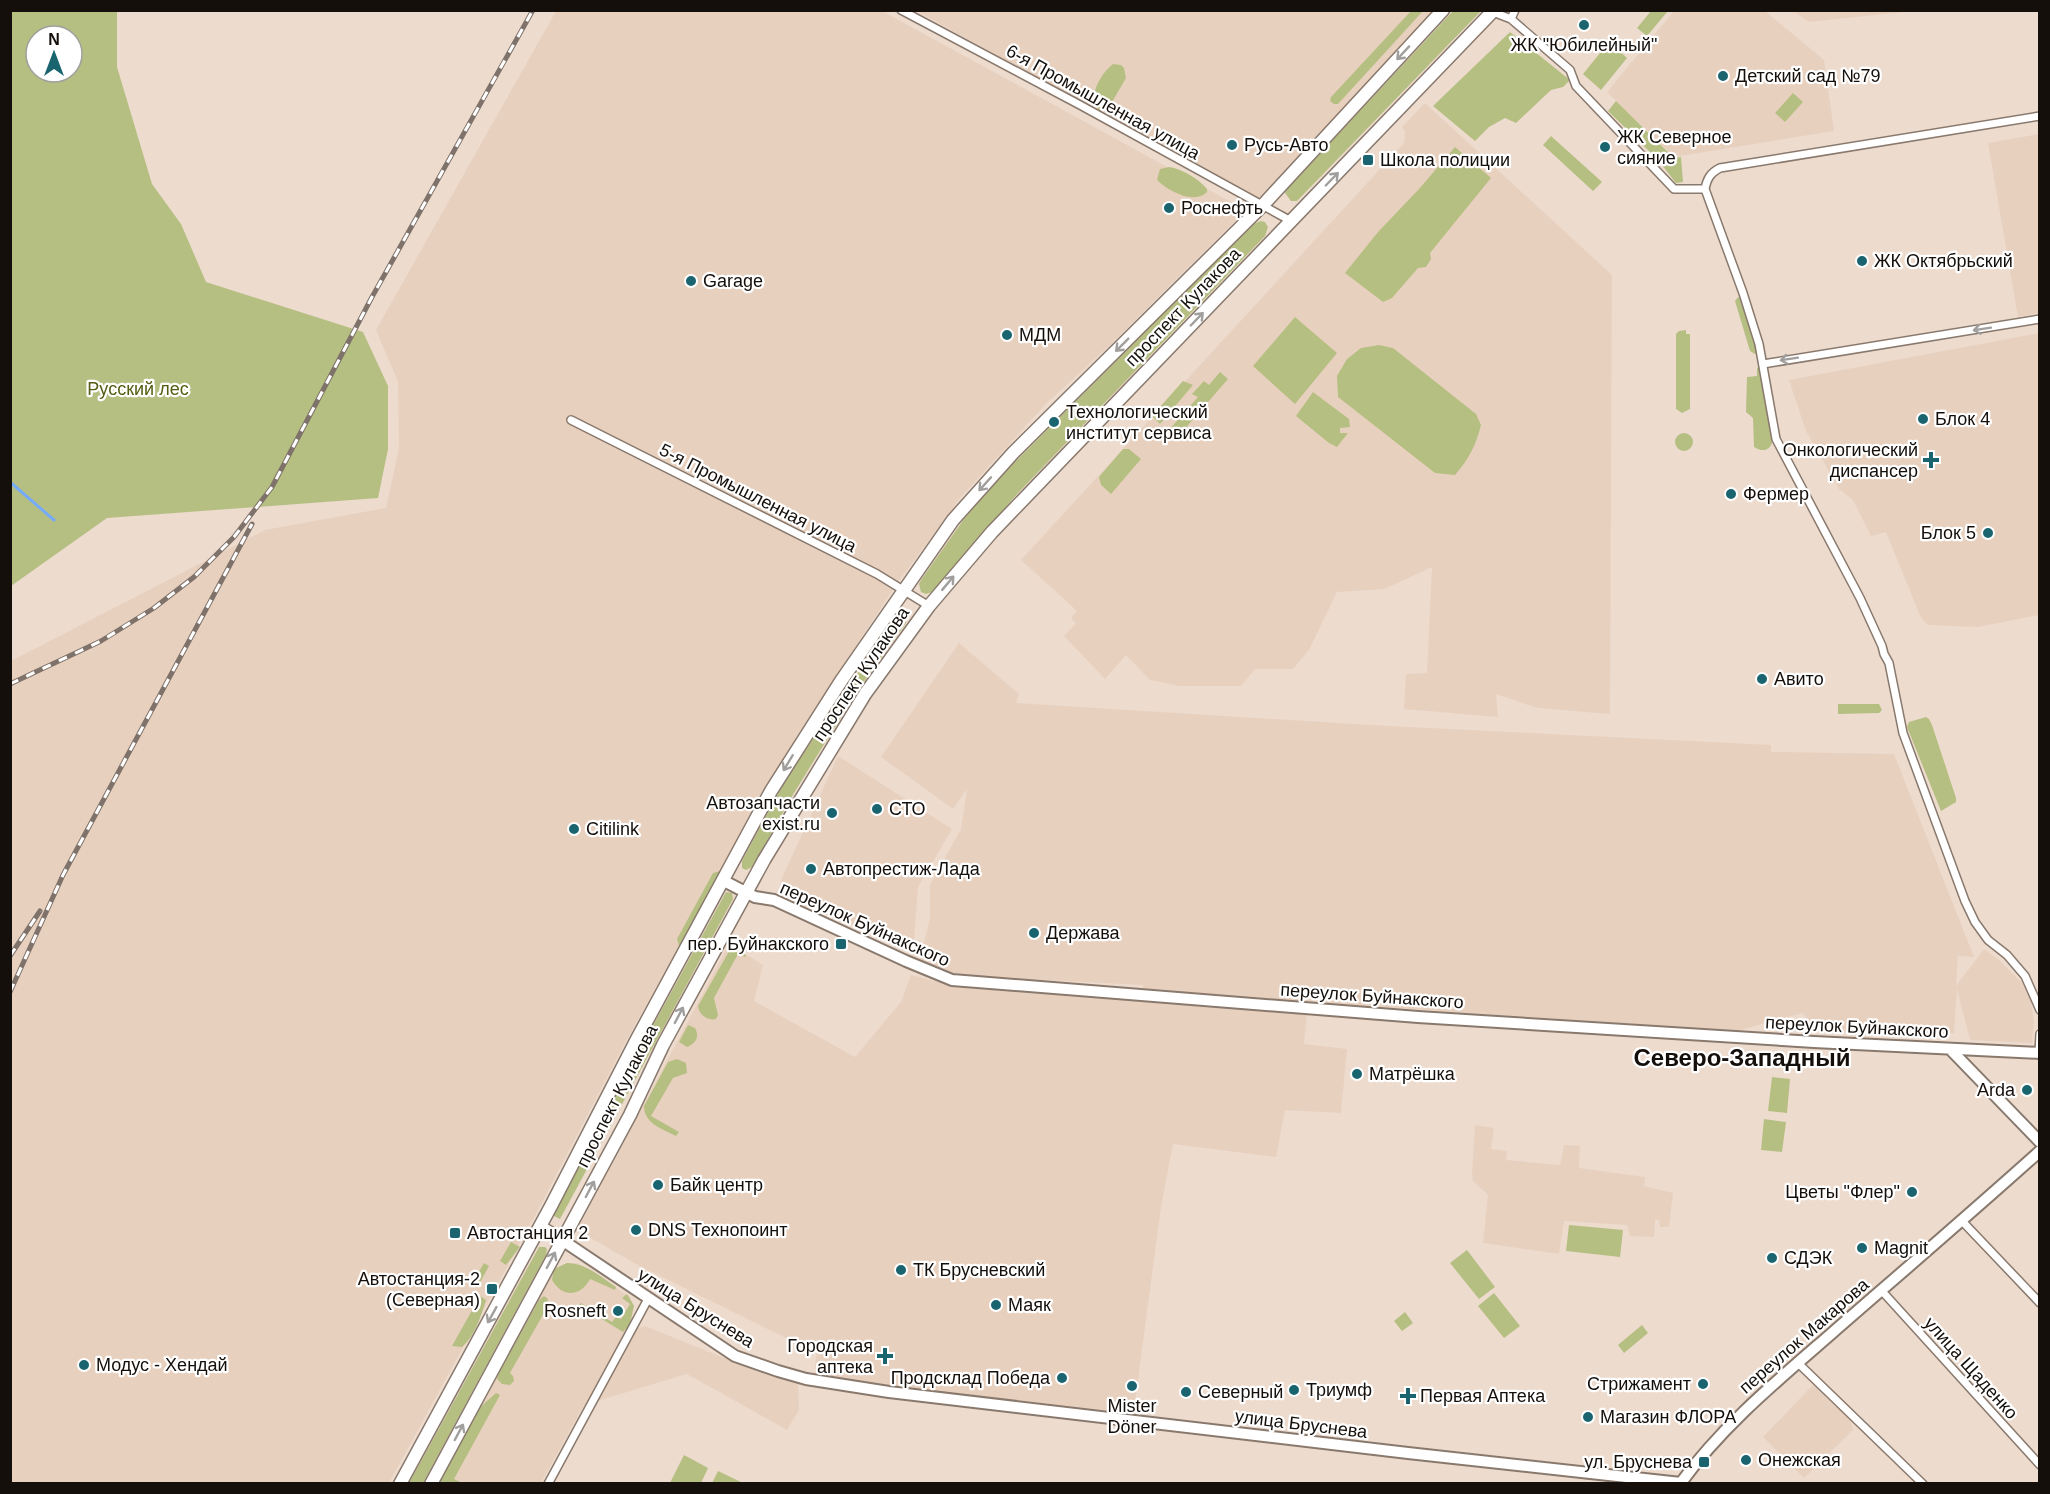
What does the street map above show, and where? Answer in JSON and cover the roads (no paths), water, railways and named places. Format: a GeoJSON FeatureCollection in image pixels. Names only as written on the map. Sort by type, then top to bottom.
{"type":"FeatureCollection","features":[{"type":"Feature","properties":{"kind":"main road","name":"проспект Кулакова"},"geometry":{"type":"LineString","coordinates":[[400,1484],[791,757],[953,520],[1013,453],[1262,206],[1443,10]]}},
{"type":"Feature","properties":{"kind":"main road","name":"проспект Кулакова"},"geometry":{"type":"LineString","coordinates":[[431,1484],[630,1115],[663,1045],[745,893],[865,693],[929,606],[1000,523],[1494,11]]}},
{"type":"Feature","properties":{"kind":"main road"},"geometry":{"type":"LineString","coordinates":[[540,1227],[562,1240]]}},
{"type":"Feature","properties":{"kind":"street","name":"6-я Промышленная улица"},"geometry":{"type":"LineString","coordinates":[[901,10],[1291,221]]}},
{"type":"Feature","properties":{"kind":"street"},"geometry":{"type":"LineString","coordinates":[[1511,18],[1515,10]]}},
{"type":"Feature","properties":{"kind":"street"},"geometry":{"type":"LineString","coordinates":[[1494,11],[1511,18],[1570,70],[1576,86],[1674,189],[1705,189]]}},
{"type":"Feature","properties":{"kind":"street"},"geometry":{"type":"LineString","coordinates":[[2040,116],[1720,168],[1707,179],[1705,189],[1743,293],[1763,364],[1776,439],[1860,598],[1889,663],[1903,733],[1965,901],[1975,922],[1988,940],[2007,955],[2025,976],[2040,1010]]}},
{"type":"Feature","properties":{"kind":"street"},"geometry":{"type":"LineString","coordinates":[[1763,364],[2040,319]]}},
{"type":"Feature","properties":{"kind":"street","name":"5-я Промышленная улица"},"geometry":{"type":"LineString","coordinates":[[571,420],[904,590],[929,606]]}},
{"type":"Feature","properties":{"kind":"street","name":"переулок Буйнакского"},"geometry":{"type":"LineString","coordinates":[[724,881],[745,893],[774,900],[952,980],[1418,1017],[2039,1053]]}},
{"type":"Feature","properties":{"kind":"street"},"geometry":{"type":"LineString","coordinates":[[2039,1053],[2040,1034]]}},
{"type":"Feature","properties":{"kind":"street"},"geometry":{"type":"LineString","coordinates":[[1950,1049],[2040,1142]]}},
{"type":"Feature","properties":{"kind":"street","name":"переулок Макарова"},"geometry":{"type":"LineString","coordinates":[[1680,1483],[1723,1432],[1798,1363],[2040,1151]]}},
{"type":"Feature","properties":{"kind":"street"},"geometry":{"type":"LineString","coordinates":[[1962,1221],[2040,1303]]}},
{"type":"Feature","properties":{"kind":"street","name":"улица Бруснева"},"geometry":{"type":"LineString","coordinates":[[562,1240],[735,1356],[810,1380],[889,1392],[1408,1454],[1680,1483]]}},
{"type":"Feature","properties":{"kind":"street","name":"улица Щаденко"},"geometry":{"type":"LineString","coordinates":[[1881,1290],[2040,1465]]}},
{"type":"Feature","properties":{"kind":"street"},"geometry":{"type":"LineString","coordinates":[[548,1484],[648,1299]]}},
{"type":"Feature","properties":{"kind":"street"},"geometry":{"type":"LineString","coordinates":[[1798,1363],[1923,1484]]}},
{"type":"Feature","properties":{"kind":"waterway"},"geometry":{"type":"LineString","coordinates":[[10,482],[54,520]]}},
{"type":"Feature","properties":{"kind":"railway"},"geometry":{"type":"LineString","coordinates":[[10,684],[101,641],[154,608],[194,577],[234,537],[272,487],[372,297],[533,10]]}},
{"type":"Feature","properties":{"kind":"railway"},"geometry":{"type":"LineString","coordinates":[[10,992],[63,875],[252,524]]}},
{"type":"Feature","properties":{"kind":"railway"},"geometry":{"type":"LineString","coordinates":[[10,956],[40,911]]}},
{"type":"Feature","properties":{"kind":"place","name":"ЖК \"Юбилейный\""},"geometry":{"type":"Point","coordinates":[1584,25]}},
{"type":"Feature","properties":{"kind":"place","name":"Детский сад №79"},"geometry":{"type":"Point","coordinates":[1723,76]}},
{"type":"Feature","properties":{"kind":"place","name":"Русь-Авто"},"geometry":{"type":"Point","coordinates":[1232,145]}},
{"type":"Feature","properties":{"kind":"place","name":"ЖК Северное сияние"},"geometry":{"type":"Point","coordinates":[1605,147]}},
{"type":"Feature","properties":{"kind":"place","name":"Школа полиции"},"geometry":{"type":"Point","coordinates":[1368,160]}},
{"type":"Feature","properties":{"kind":"place","name":"Роснефть"},"geometry":{"type":"Point","coordinates":[1169,208]}},
{"type":"Feature","properties":{"kind":"place","name":"ЖК Октябрьский"},"geometry":{"type":"Point","coordinates":[1862,261]}},
{"type":"Feature","properties":{"kind":"place","name":"Garage"},"geometry":{"type":"Point","coordinates":[691,281]}},
{"type":"Feature","properties":{"kind":"place","name":"МДМ"},"geometry":{"type":"Point","coordinates":[1007,335]}},
{"type":"Feature","properties":{"kind":"place","name":"Блок 4"},"geometry":{"type":"Point","coordinates":[1923,419]}},
{"type":"Feature","properties":{"kind":"place","name":"Технологический институт сервиса"},"geometry":{"type":"Point","coordinates":[1054,422]}},
{"type":"Feature","properties":{"kind":"place","name":"Онкологический диспансер"},"geometry":{"type":"Point","coordinates":[1931,460]}},
{"type":"Feature","properties":{"kind":"place","name":"Фермер"},"geometry":{"type":"Point","coordinates":[1731,494]}},
{"type":"Feature","properties":{"kind":"place","name":"Блок 5"},"geometry":{"type":"Point","coordinates":[1988,533]}},
{"type":"Feature","properties":{"kind":"place","name":"Авито"},"geometry":{"type":"Point","coordinates":[1762,679]}},
{"type":"Feature","properties":{"kind":"place","name":"СТО"},"geometry":{"type":"Point","coordinates":[877,809]}},
{"type":"Feature","properties":{"kind":"place","name":"Автозапчасти exist.ru"},"geometry":{"type":"Point","coordinates":[832,813]}},
{"type":"Feature","properties":{"kind":"place","name":"Citilink"},"geometry":{"type":"Point","coordinates":[574,829]}},
{"type":"Feature","properties":{"kind":"place","name":"Автопрестиж-Лада"},"geometry":{"type":"Point","coordinates":[811,869]}},
{"type":"Feature","properties":{"kind":"place","name":"Держава"},"geometry":{"type":"Point","coordinates":[1034,933]}},
{"type":"Feature","properties":{"kind":"place","name":"пер. Буйнакского"},"geometry":{"type":"Point","coordinates":[841,944]}},
{"type":"Feature","properties":{"kind":"place","name":"Матрёшка"},"geometry":{"type":"Point","coordinates":[1357,1074]}},
{"type":"Feature","properties":{"kind":"place","name":"Arda"},"geometry":{"type":"Point","coordinates":[2027,1090]}},
{"type":"Feature","properties":{"kind":"place","name":"Байк центр"},"geometry":{"type":"Point","coordinates":[658,1185]}},
{"type":"Feature","properties":{"kind":"place","name":"Цветы \"Флер\""},"geometry":{"type":"Point","coordinates":[1912,1192]}},
{"type":"Feature","properties":{"kind":"place","name":"DNS Технопоинт"},"geometry":{"type":"Point","coordinates":[636,1230]}},
{"type":"Feature","properties":{"kind":"place","name":"Автостанция 2"},"geometry":{"type":"Point","coordinates":[455,1233]}},
{"type":"Feature","properties":{"kind":"place","name":"Magnit"},"geometry":{"type":"Point","coordinates":[1862,1248]}},
{"type":"Feature","properties":{"kind":"place","name":"СДЭК"},"geometry":{"type":"Point","coordinates":[1772,1258]}},
{"type":"Feature","properties":{"kind":"place","name":"ТК Брусневский"},"geometry":{"type":"Point","coordinates":[901,1270]}},
{"type":"Feature","properties":{"kind":"place","name":"Автостанция-2 (Северная)"},"geometry":{"type":"Point","coordinates":[492,1289]}},
{"type":"Feature","properties":{"kind":"place","name":"Маяк"},"geometry":{"type":"Point","coordinates":[996,1305]}},
{"type":"Feature","properties":{"kind":"place","name":"Rosneft"},"geometry":{"type":"Point","coordinates":[618,1311]}},
{"type":"Feature","properties":{"kind":"place","name":"Городская аптека"},"geometry":{"type":"Point","coordinates":[885,1356]}},
{"type":"Feature","properties":{"kind":"place","name":"Модус - Хендай"},"geometry":{"type":"Point","coordinates":[84,1365]}},
{"type":"Feature","properties":{"kind":"place","name":"Продсклад Победа"},"geometry":{"type":"Point","coordinates":[1062,1378]}},
{"type":"Feature","properties":{"kind":"place","name":"Стрижамент"},"geometry":{"type":"Point","coordinates":[1703,1384]}},
{"type":"Feature","properties":{"kind":"place","name":"Mister Döner"},"geometry":{"type":"Point","coordinates":[1132,1386]}},
{"type":"Feature","properties":{"kind":"place","name":"Триумф"},"geometry":{"type":"Point","coordinates":[1294,1390]}},
{"type":"Feature","properties":{"kind":"place","name":"Северный"},"geometry":{"type":"Point","coordinates":[1186,1392]}},
{"type":"Feature","properties":{"kind":"place","name":"Первая Аптека"},"geometry":{"type":"Point","coordinates":[1408,1396]}},
{"type":"Feature","properties":{"kind":"place","name":"Магазин ФЛОРА"},"geometry":{"type":"Point","coordinates":[1588,1417]}},
{"type":"Feature","properties":{"kind":"place","name":"Онежская"},"geometry":{"type":"Point","coordinates":[1746,1460]}},
{"type":"Feature","properties":{"kind":"place","name":"ул. Бруснева"},"geometry":{"type":"Point","coordinates":[1704,1462]}},
{"type":"Feature","properties":{"kind":"district","name":"Северо-Западный"},"geometry":{"type":"Point","coordinates":[1742,1058]}},
{"type":"Feature","properties":{"kind":"park label","name":"Русский лес"},"geometry":{"type":"Point","coordinates":[138,389]}}]}
